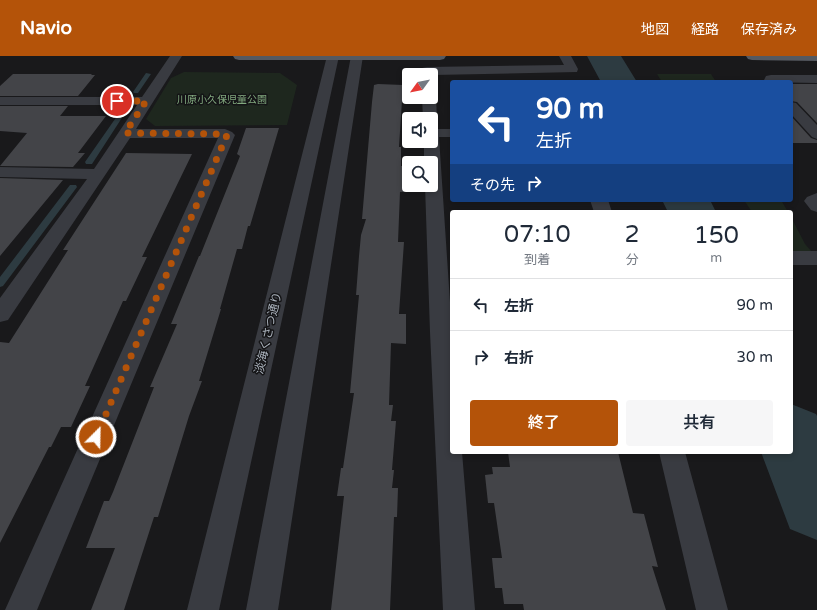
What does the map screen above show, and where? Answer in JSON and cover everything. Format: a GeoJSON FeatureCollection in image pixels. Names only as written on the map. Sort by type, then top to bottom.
{"type":"FeatureCollection","features":[{"type":"Feature","properties":{"kind":"main road"},"geometry":{"type":"LineString","coordinates":[[239,56],[440,56]]}},
{"type":"Feature","properties":{"kind":"main road"},"geometry":{"type":"LineString","coordinates":[[752,56],[817,57]]}},
{"type":"Feature","properties":{"kind":"street"},"geometry":{"type":"LineString","coordinates":[[0,314],[47,250],[99,174],[176,56]]}},
{"type":"Feature","properties":{"kind":"street","name":"淡海くさつ通り"},"geometry":{"type":"LineString","coordinates":[[204,610],[332,56]]}},
{"type":"Feature","properties":{"kind":"street"},"geometry":{"type":"LineString","coordinates":[[262,610],[357,56]]}},
{"type":"Feature","properties":{"kind":"street"},"geometry":{"type":"LineString","coordinates":[[438,71],[572,69],[565,56]]}},
{"type":"Feature","properties":{"kind":"street"},"geometry":{"type":"LineString","coordinates":[[771,80],[817,79]]}},
{"type":"Feature","properties":{"kind":"street"},"geometry":{"type":"LineString","coordinates":[[0,101],[146,101]]}},
{"type":"Feature","properties":{"kind":"street"},"geometry":{"type":"LineString","coordinates":[[793,108],[817,134]]}},
{"type":"Feature","properties":{"kind":"street"},"geometry":{"type":"LineString","coordinates":[[21,610],[227,135],[125,133]]}},
{"type":"Feature","properties":{"kind":"street"},"geometry":{"type":"LineString","coordinates":[[438,134],[450,133]]}},
{"type":"Feature","properties":{"kind":"street"},"geometry":{"type":"LineString","coordinates":[[432,148],[441,332],[460,610]]}},
{"type":"Feature","properties":{"kind":"street"},"geometry":{"type":"LineString","coordinates":[[0,172],[99,174]]}},
{"type":"Feature","properties":{"kind":"street"},"geometry":{"type":"LineString","coordinates":[[817,199],[813,201],[817,206]]}},
{"type":"Feature","properties":{"kind":"street"},"geometry":{"type":"LineString","coordinates":[[793,258],[817,258]]}},
{"type":"Feature","properties":{"kind":"street"},"geometry":{"type":"LineString","coordinates":[[673,454],[712,610]]}},
{"type":"Feature","properties":{"kind":"green space","name":"川原小久保児童公園"},"geometry":{"type":"Polygon","coordinates":[[[184,72],[280,73],[297,85],[287,125],[155,126],[146,119],[171,78],[184,72]]]}},
{"type":"Feature","properties":{"kind":"green space"},"geometry":{"type":"Polygon","coordinates":[[[657,74],[711,74],[715,80],[661,80],[657,74]]]}},
{"type":"Feature","properties":{"kind":"green space"},"geometry":{"type":"Polygon","coordinates":[[[745,202],[782,202],[787,210],[751,210],[745,202]]]}},
{"type":"Feature","properties":{"kind":"green space"},"geometry":{"type":"Polygon","coordinates":[[[793,221],[805,244],[812,252],[793,251],[793,221]]]}},
{"type":"Feature","properties":{"kind":"building"},"geometry":{"type":"Polygon","coordinates":[[[13,74],[95,75],[78,96],[0,96],[0,86],[13,74]]]}},
{"type":"Feature","properties":{"kind":"building"},"geometry":{"type":"Polygon","coordinates":[[[793,84],[817,84],[817,123],[797,102],[793,101],[793,84]]]}},
{"type":"Feature","properties":{"kind":"building"},"geometry":{"type":"Polygon","coordinates":[[[374,85],[402,85],[399,147],[401,147],[402,192],[400,192],[398,242],[404,242],[399,314],[406,314],[406,344],[391,343],[389,405],[393,405],[391,421],[396,421],[392,488],[398,488],[397,517],[394,517],[390,610],[331,610],[344,496],[337,496],[341,468],[343,468],[354,393],[350,393],[359,295],[356,295],[361,235],[366,219],[362,219],[374,85]]]}},
{"type":"Feature","properties":{"kind":"building"},"geometry":{"type":"Polygon","coordinates":[[[0,106],[68,106],[60,116],[106,116],[78,153],[85,153],[73,167],[0,166],[27,133],[0,131],[0,106]]]}},
{"type":"Feature","properties":{"kind":"building"},"geometry":{"type":"Polygon","coordinates":[[[793,118],[811,138],[817,140],[817,143],[793,143],[793,118]]]}},
{"type":"Feature","properties":{"kind":"building"},"geometry":{"type":"Polygon","coordinates":[[[246,128],[279,128],[250,226],[248,226],[242,249],[237,249],[221,309],[199,381],[202,381],[189,416],[158,517],[154,517],[124,610],[91,610],[115,548],[86,548],[104,501],[109,501],[113,492],[154,387],[150,387],[177,324],[171,324],[240,156],[237,154],[246,128]]]}},
{"type":"Feature","properties":{"kind":"building"},"geometry":{"type":"Polygon","coordinates":[[[126,153],[192,154],[142,257],[147,257],[126,301],[123,301],[85,386],[90,386],[71,427],[61,427],[51,447],[49,447],[0,543],[0,342],[9,343],[68,250],[63,250],[126,153]]]}},
{"type":"Feature","properties":{"kind":"building"},"geometry":{"type":"Polygon","coordinates":[[[0,178],[63,180],[0,256],[0,178]]]}},
{"type":"Feature","properties":{"kind":"building"},"geometry":{"type":"Polygon","coordinates":[[[508,454],[618,454],[633,513],[644,514],[658,567],[652,566],[666,610],[524,610],[523,604],[504,604],[502,588],[495,588],[492,558],[502,558],[494,503],[488,503],[485,475],[493,474],[492,467],[510,467],[508,454]]]}},
{"type":"Feature","properties":{"kind":"waterway"},"geometry":{"type":"LineString","coordinates":[[604,56],[618,80]]}},
{"type":"Feature","properties":{"kind":"waterway"},"geometry":{"type":"LineString","coordinates":[[136,92],[148,74]]}},
{"type":"Feature","properties":{"kind":"waterway"},"geometry":{"type":"LineString","coordinates":[[89,162],[124,110]]}},
{"type":"Feature","properties":{"kind":"waterway"},"geometry":{"type":"LineString","coordinates":[[0,284],[73,187]]}},
{"type":"Feature","properties":{"kind":"waterway"},"geometry":{"type":"LineString","coordinates":[[687,202],[691,210]]}},
{"type":"Feature","properties":{"kind":"waterway"},"geometry":{"type":"LineString","coordinates":[[793,442],[817,502]]}},
{"type":"Feature","properties":{"kind":"route"},"geometry":{"type":"LineString","coordinates":[[96,437],[227,135],[125,133],[146,101],[117,101]]}}]}
